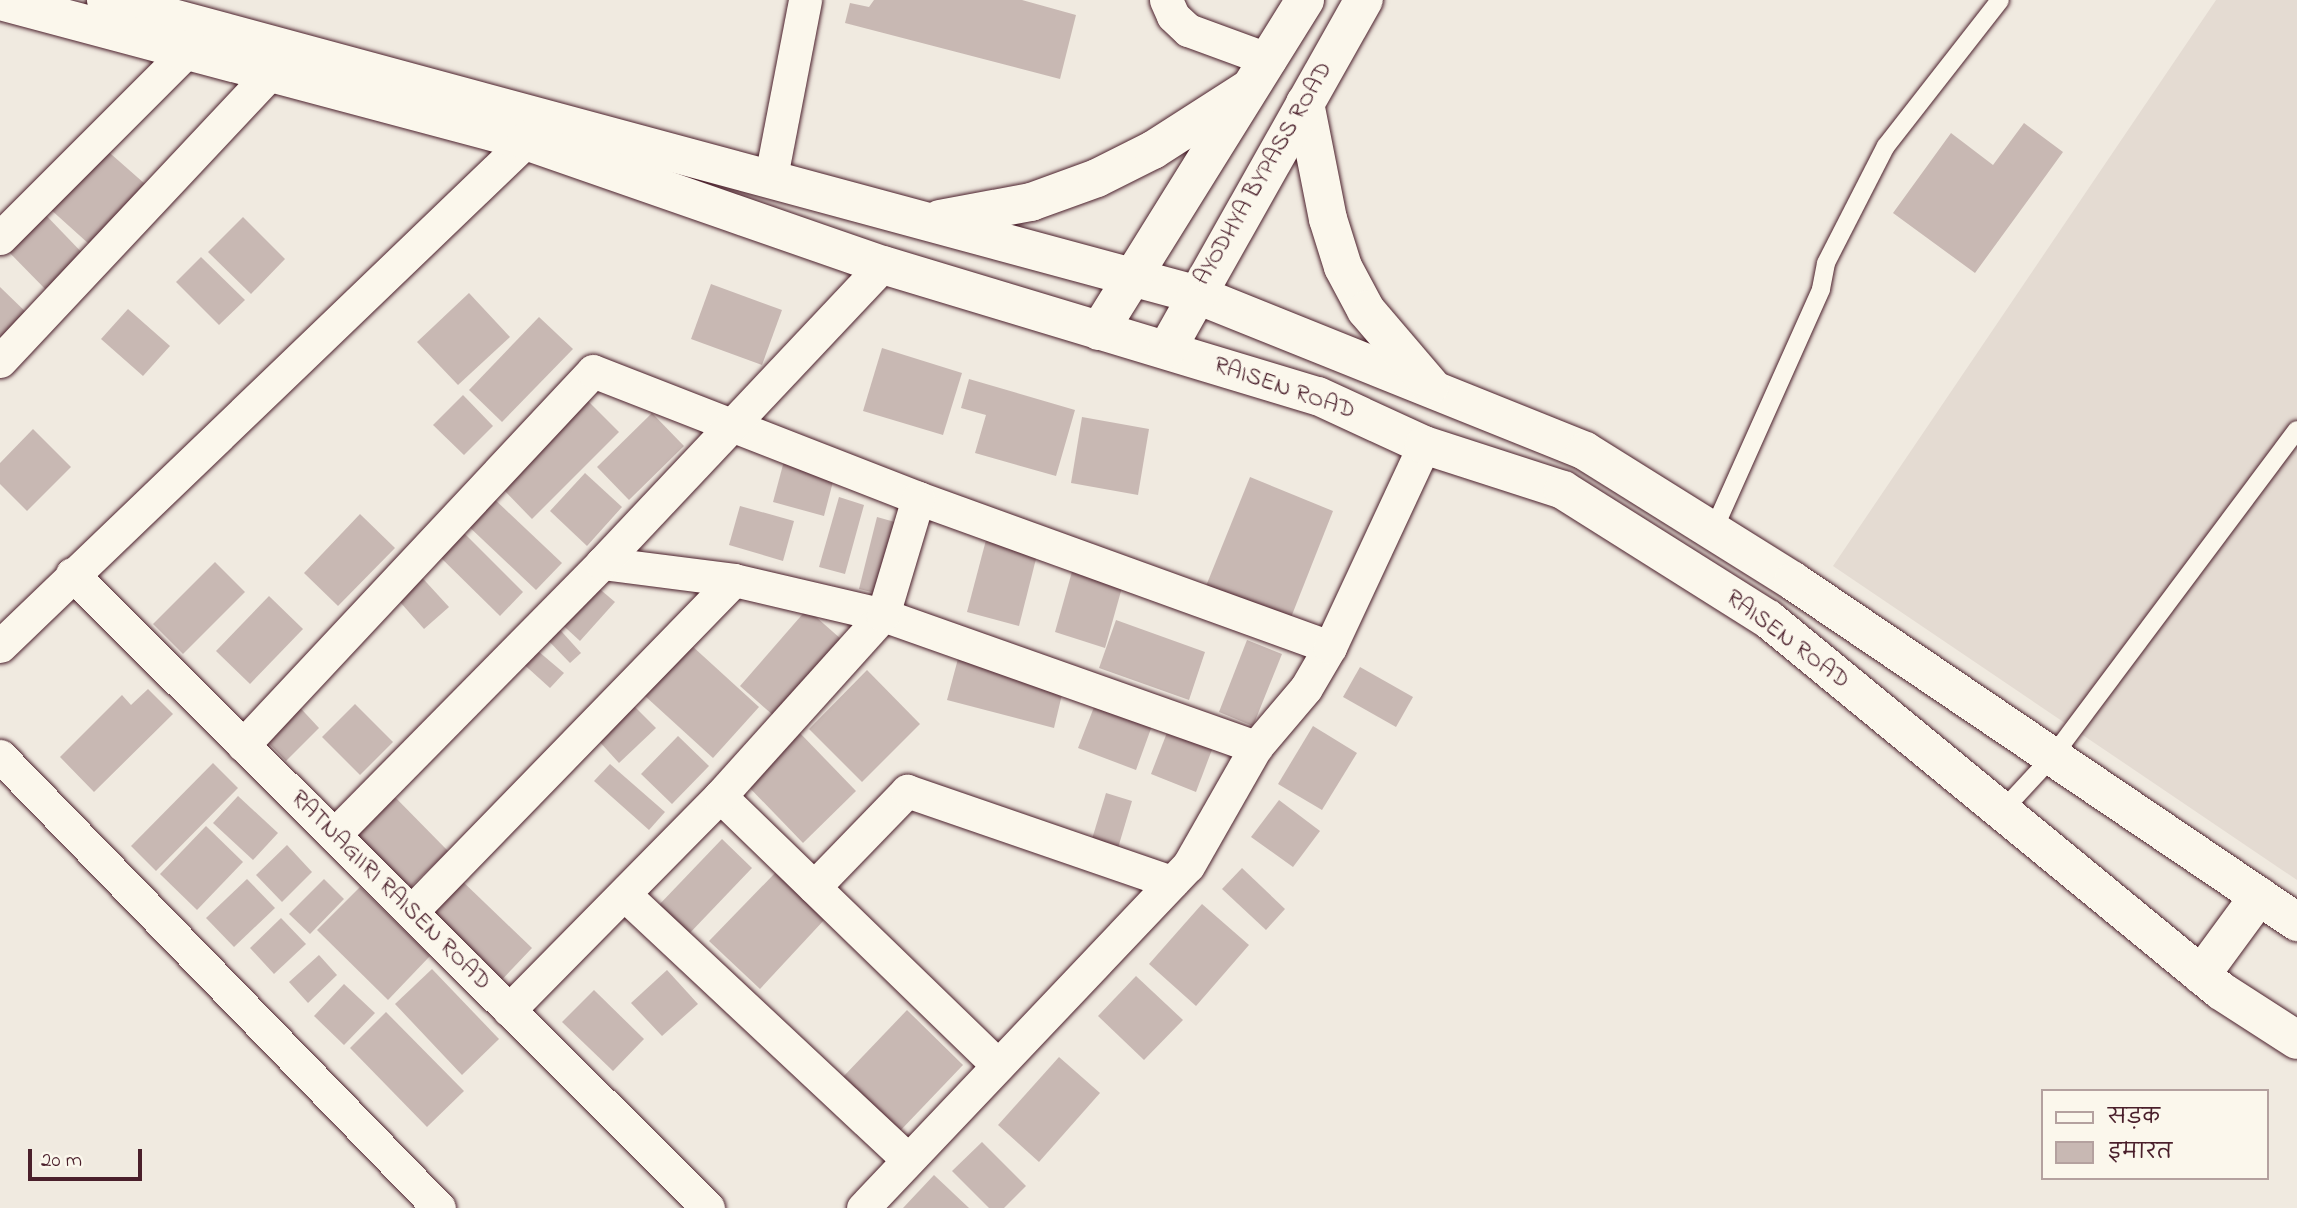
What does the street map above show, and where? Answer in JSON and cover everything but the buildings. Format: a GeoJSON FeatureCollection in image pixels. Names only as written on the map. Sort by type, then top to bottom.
{"type":"FeatureCollection","features":[{"type":"Feature","properties":{"kind":"main road"},"geometry":{"type":"LineString","coordinates":[[1099,331],[1305,0]]}},
{"type":"Feature","properties":{"kind":"main road","name":"AYODHYA BYPASS ROAD"},"geometry":{"type":"LineString","coordinates":[[1167,349],[1195,294],[1364,0]]}},
{"type":"Feature","properties":{"kind":"main road","name":"RAISEN ROAD"},"geometry":{"type":"LineString","coordinates":[[0,1],[188,50],[269,75],[526,141],[883,265],[1318,396],[1424,445],[1563,490],[1768,619],[2201,975],[2297,1040]]}},
{"type":"Feature","properties":{"kind":"main road","name":"RAISEN ROAD"},"geometry":{"type":"LineString","coordinates":[[117,1],[1195,294],[1585,451],[1713,531],[2053,756],[2297,922]]}},
{"type":"Feature","properties":{"kind":"main road"},"geometry":{"type":"LineString","coordinates":[[931,221],[1031,202],[1097,178],[1153,150],[1263,71]]}},
{"type":"Feature","properties":{"kind":"main road"},"geometry":{"type":"LineString","coordinates":[[1305,103],[1343,267],[1366,310],[1434,390]]}},
{"type":"Feature","properties":{"kind":"main road"},"geometry":{"type":"LineString","coordinates":[[2201,975],[2259,896]]}},
{"type":"Feature","properties":{"kind":"street"},"geometry":{"type":"LineString","coordinates":[[771,177],[805,0]]}},
{"type":"Feature","properties":{"kind":"street"},"geometry":{"type":"LineString","coordinates":[[1166,0],[1173,16],[1188,30],[1263,71]]}},
{"type":"Feature","properties":{"kind":"street"},"geometry":{"type":"LineString","coordinates":[[0,238],[188,50]]}},
{"type":"Feature","properties":{"kind":"street"},"geometry":{"type":"LineString","coordinates":[[0,361],[269,75]]}},
{"type":"Feature","properties":{"kind":"street"},"geometry":{"type":"LineString","coordinates":[[0,646],[526,141]]}},
{"type":"Feature","properties":{"kind":"street"},"geometry":{"type":"LineString","coordinates":[[334,835],[602,563],[883,265]]}},
{"type":"Feature","properties":{"kind":"street"},"geometry":{"type":"LineString","coordinates":[[243,745],[593,370],[919,498],[1330,647]]}},
{"type":"Feature","properties":{"kind":"street"},"geometry":{"type":"LineString","coordinates":[[863,1208],[1188,866],[1256,747],[1306,688],[1330,647],[1424,445]]}},
{"type":"Feature","properties":{"kind":"street"},"geometry":{"type":"LineString","coordinates":[[509,1010],[720,796],[883,615],[919,498]]}},
{"type":"Feature","properties":{"kind":"street"},"geometry":{"type":"LineString","coordinates":[[602,563],[734,580],[883,615],[1256,747]]}},
{"type":"Feature","properties":{"kind":"street","name":"RATNAGIIRI RAISEN ROAD"},"geometry":{"type":"LineString","coordinates":[[72,574],[708,1208]]}},
{"type":"Feature","properties":{"kind":"street"},"geometry":{"type":"LineString","coordinates":[[411,912],[734,580]]}},
{"type":"Feature","properties":{"kind":"street"},"geometry":{"type":"LineString","coordinates":[[0,756],[439,1208]]}},
{"type":"Feature","properties":{"kind":"street"},"geometry":{"type":"LineString","coordinates":[[814,887],[907,791],[1172,882]]}},
{"type":"Feature","properties":{"kind":"street"},"geometry":{"type":"LineString","coordinates":[[720,796],[998,1065]]}},
{"type":"Feature","properties":{"kind":"street"},"geometry":{"type":"LineString","coordinates":[[624,894],[908,1160]]}},
{"type":"Feature","properties":{"kind":"lane"},"geometry":{"type":"LineString","coordinates":[[1713,531],[1821,289],[1826,262],[1886,146],[2000,0]]}},
{"type":"Feature","properties":{"kind":"lane"},"geometry":{"type":"LineString","coordinates":[[2002,811],[2053,756],[2297,430]]}},
{"type":"Feature","properties":{"kind":"shaded area"},"geometry":{"type":"Polygon","coordinates":[[[2216,0],[2297,0],[2297,880],[1833,566],[2216,0]]]}}]}
